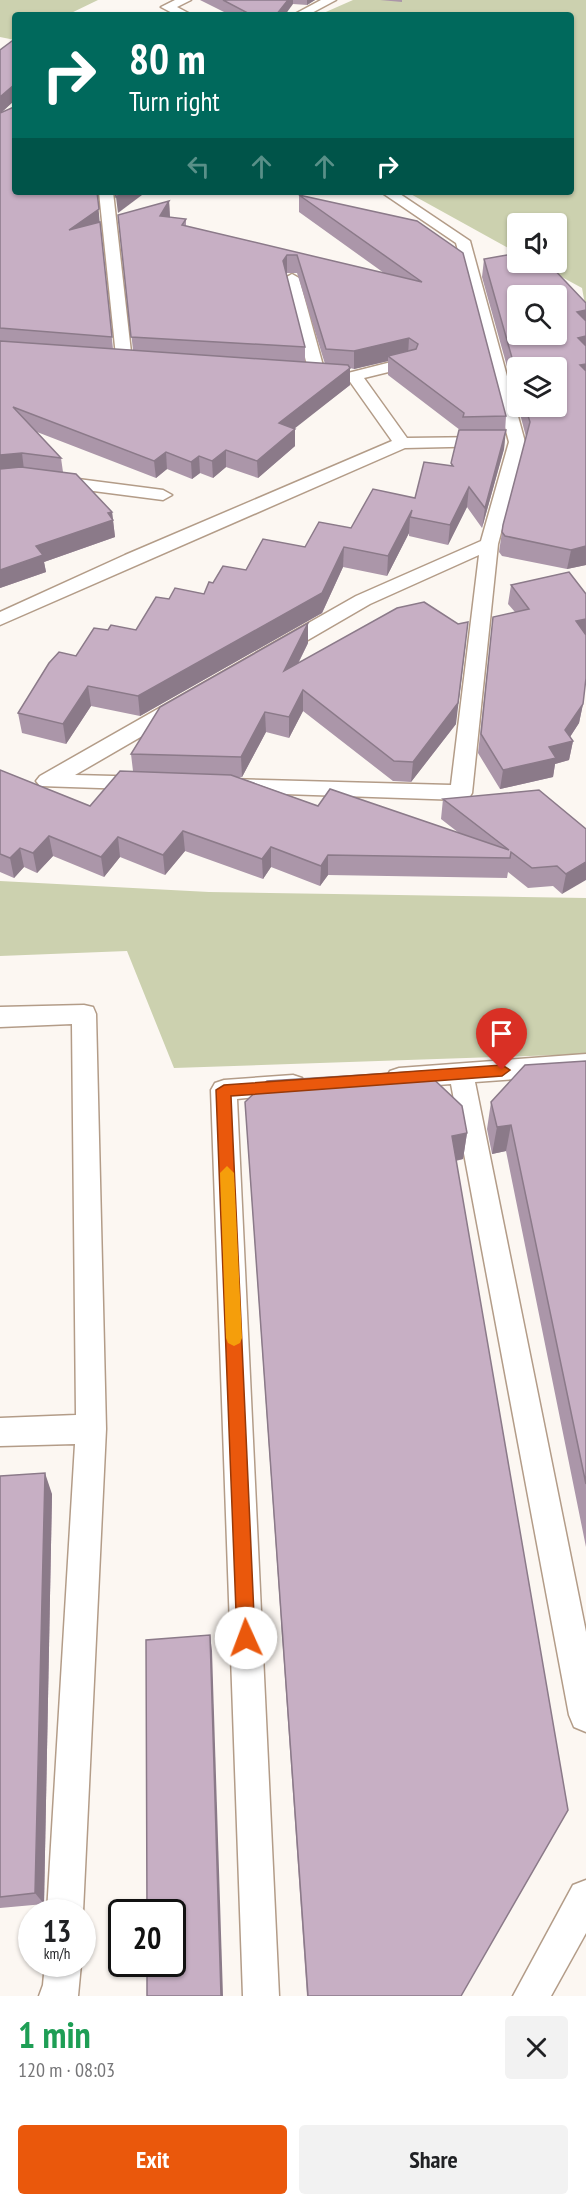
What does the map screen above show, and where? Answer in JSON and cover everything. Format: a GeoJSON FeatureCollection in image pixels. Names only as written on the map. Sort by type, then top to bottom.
{"type":"FeatureCollection","features":[{"type":"Feature","properties":{"kind":"lane"},"geometry":{"type":"LineString","coordinates":[[178,12],[167,8],[185,0]]}},
{"type":"Feature","properties":{"kind":"lane"},"geometry":{"type":"LineString","coordinates":[[305,12],[330,0]]}},
{"type":"Feature","properties":{"kind":"lane"},"geometry":{"type":"LineString","coordinates":[[91,358],[130,361],[106,195]]}},
{"type":"Feature","properties":{"kind":"lane"},"geometry":{"type":"LineString","coordinates":[[393,195],[463,241],[517,442],[489,544],[461,793],[47,781],[363,600],[489,544]]}},
{"type":"Feature","properties":{"kind":"lane"},"geometry":{"type":"LineString","coordinates":[[292,278],[318,373]]}},
{"type":"Feature","properties":{"kind":"lane"},"geometry":{"type":"LineString","coordinates":[[295,372],[354,376],[407,363]]}},
{"type":"Feature","properties":{"kind":"lane"},"geometry":{"type":"LineString","coordinates":[[354,376],[402,443]]}},
{"type":"Feature","properties":{"kind":"lane"},"geometry":{"type":"LineString","coordinates":[[0,619],[131,559],[402,443],[517,442]]}},
{"type":"Feature","properties":{"kind":"lane"},"geometry":{"type":"LineString","coordinates":[[0,480],[24,477],[163,495]]}},
{"type":"Feature","properties":{"kind":"lane"},"geometry":{"type":"LineString","coordinates":[[0,1017],[84,1014],[91,1429],[66,1899]]}},
{"type":"Feature","properties":{"kind":"lane"},"geometry":{"type":"LineString","coordinates":[[378,1079],[586,1064]]}},
{"type":"Feature","properties":{"kind":"lane"},"geometry":{"type":"LineString","coordinates":[[461,1073],[586,1715]]}},
{"type":"Feature","properties":{"kind":"lane"},"geometry":{"type":"LineString","coordinates":[[261,1996],[224,1090],[318,1084]]}},
{"type":"Feature","properties":{"kind":"lane"},"geometry":{"type":"LineString","coordinates":[[0,1432],[91,1429]]}},
{"type":"Feature","properties":{"kind":"lane"},"geometry":{"type":"LineString","coordinates":[[531,1996],[586,1898]]}},
{"type":"Feature","properties":{"kind":"lane"},"geometry":{"type":"LineString","coordinates":[[57,1996],[61,1992],[62,1977]]}},
{"type":"Feature","properties":{"kind":"green space"},"geometry":{"type":"Polygon","coordinates":[[[0,0],[98,0],[73,12],[12,12],[12,39],[0,37],[0,0]]]}},
{"type":"Feature","properties":{"kind":"green space"},"geometry":{"type":"Polygon","coordinates":[[[353,0],[586,0],[586,310],[582,288],[554,273],[567,273],[567,213],[507,213],[507,247],[412,195],[574,195],[574,12],[326,12],[353,0]]]}},
{"type":"Feature","properties":{"kind":"green space"},"geometry":{"type":"Polygon","coordinates":[[[0,881],[209,892],[586,898],[586,1054],[174,1068],[127,951],[0,956],[0,881]]]}},
{"type":"Feature","properties":{"kind":"building"},"geometry":{"type":"Polygon","coordinates":[[[223,0],[288,0],[278,12],[246,12],[223,0]]]}},
{"type":"Feature","properties":{"kind":"building"},"geometry":{"type":"Polygon","coordinates":[[[12,41],[12,87],[0,97],[0,50],[12,41]]]}},
{"type":"Feature","properties":{"kind":"building"},"geometry":{"type":"Polygon","coordinates":[[[12,108],[12,195],[97,195],[99,209],[69,230],[100,222],[112,337],[0,328],[0,113],[12,108]]]}},
{"type":"Feature","properties":{"kind":"building"},"geometry":{"type":"Polygon","coordinates":[[[299,195],[417,221],[463,253],[506,416],[463,417],[464,413],[388,356],[416,349],[418,344],[409,338],[354,351],[326,349],[297,255],[287,255],[283,261],[305,347],[131,337],[118,215],[169,201],[160,216],[186,219],[182,225],[422,282],[299,195]]]}},
{"type":"Feature","properties":{"kind":"building"},"geometry":{"type":"Polygon","coordinates":[[[507,255],[507,273],[557,273],[586,303],[586,310],[577,312],[586,321],[586,336],[578,338],[586,346],[586,364],[580,365],[586,371],[586,546],[571,550],[505,536],[502,532],[530,422],[528,417],[567,417],[567,357],[512,357],[508,345],[567,345],[567,285],[507,285],[507,340],[484,259],[507,255]]]}},
{"type":"Feature","properties":{"kind":"building"},"geometry":{"type":"Polygon","coordinates":[[[0,341],[348,365],[350,368],[279,423],[295,429],[257,461],[226,450],[212,461],[199,456],[191,462],[166,452],[154,461],[13,407],[61,458],[22,453],[0,455],[0,341]]]}},
{"type":"Feature","properties":{"kind":"building"},"geometry":{"type":"Polygon","coordinates":[[[459,430],[506,430],[485,508],[469,487],[450,525],[410,517],[412,510],[388,556],[344,547],[322,593],[138,696],[88,686],[63,724],[18,713],[49,663],[59,652],[76,656],[94,628],[108,630],[111,625],[136,630],[156,597],[169,599],[175,588],[204,594],[209,582],[213,583],[223,566],[246,570],[263,539],[305,547],[319,522],[351,528],[373,489],[415,498],[424,462],[453,466],[451,463],[459,430]]]}},
{"type":"Feature","properties":{"kind":"building"},"geometry":{"type":"Polygon","coordinates":[[[21,467],[76,474],[112,512],[108,513],[113,520],[36,546],[43,555],[0,570],[0,469],[21,467]]]}},
{"type":"Feature","properties":{"kind":"building"},"geometry":{"type":"Polygon","coordinates":[[[569,572],[586,594],[586,619],[576,621],[586,635],[586,678],[583,704],[565,730],[573,741],[549,747],[556,758],[503,770],[481,734],[493,617],[529,609],[511,585],[569,572]]]}},
{"type":"Feature","properties":{"kind":"building"},"geometry":{"type":"Polygon","coordinates":[[[424,602],[458,624],[468,622],[458,703],[413,762],[394,761],[303,690],[289,717],[265,712],[241,757],[131,754],[160,707],[308,623],[284,671],[397,608],[424,602]]]}},
{"type":"Feature","properties":{"kind":"building"},"geometry":{"type":"Polygon","coordinates":[[[0,770],[90,806],[120,771],[231,775],[318,806],[330,789],[509,850],[443,799],[539,790],[586,829],[586,862],[566,874],[557,866],[532,868],[511,852],[510,858],[328,855],[321,866],[271,847],[262,859],[183,831],[163,855],[118,837],[101,857],[49,836],[33,853],[20,848],[10,858],[0,854],[0,770]]]}},
{"type":"Feature","properties":{"kind":"building"},"geometry":{"type":"Polygon","coordinates":[[[586,1061],[586,1484],[511,1125],[497,1127],[491,1102],[525,1065],[586,1061]]]}},
{"type":"Feature","properties":{"kind":"building"},"geometry":{"type":"Polygon","coordinates":[[[425,1071],[462,1106],[467,1133],[452,1136],[568,1810],[461,1996],[308,1996],[245,1102],[267,1081],[425,1071]]]}},
{"type":"Feature","properties":{"kind":"building"},"geometry":{"type":"Polygon","coordinates":[[[45,1473],[35,1893],[0,1897],[0,1476],[45,1473]]]}},
{"type":"Feature","properties":{"kind":"building"},"geometry":{"type":"Polygon","coordinates":[[[210,1635],[221,1996],[147,1996],[147,1977],[186,1977],[186,1899],[147,1899],[146,1640],[210,1635]]]}},
{"type":"Feature","properties":{"kind":"slow traffic"},"geometry":{"type":"LineString","coordinates":[[227,1173],[234,1338]]}},
{"type":"Feature","properties":{"kind":"route"},"geometry":{"type":"LineString","coordinates":[[246,1638],[224,1090],[502,1070]]}}]}
